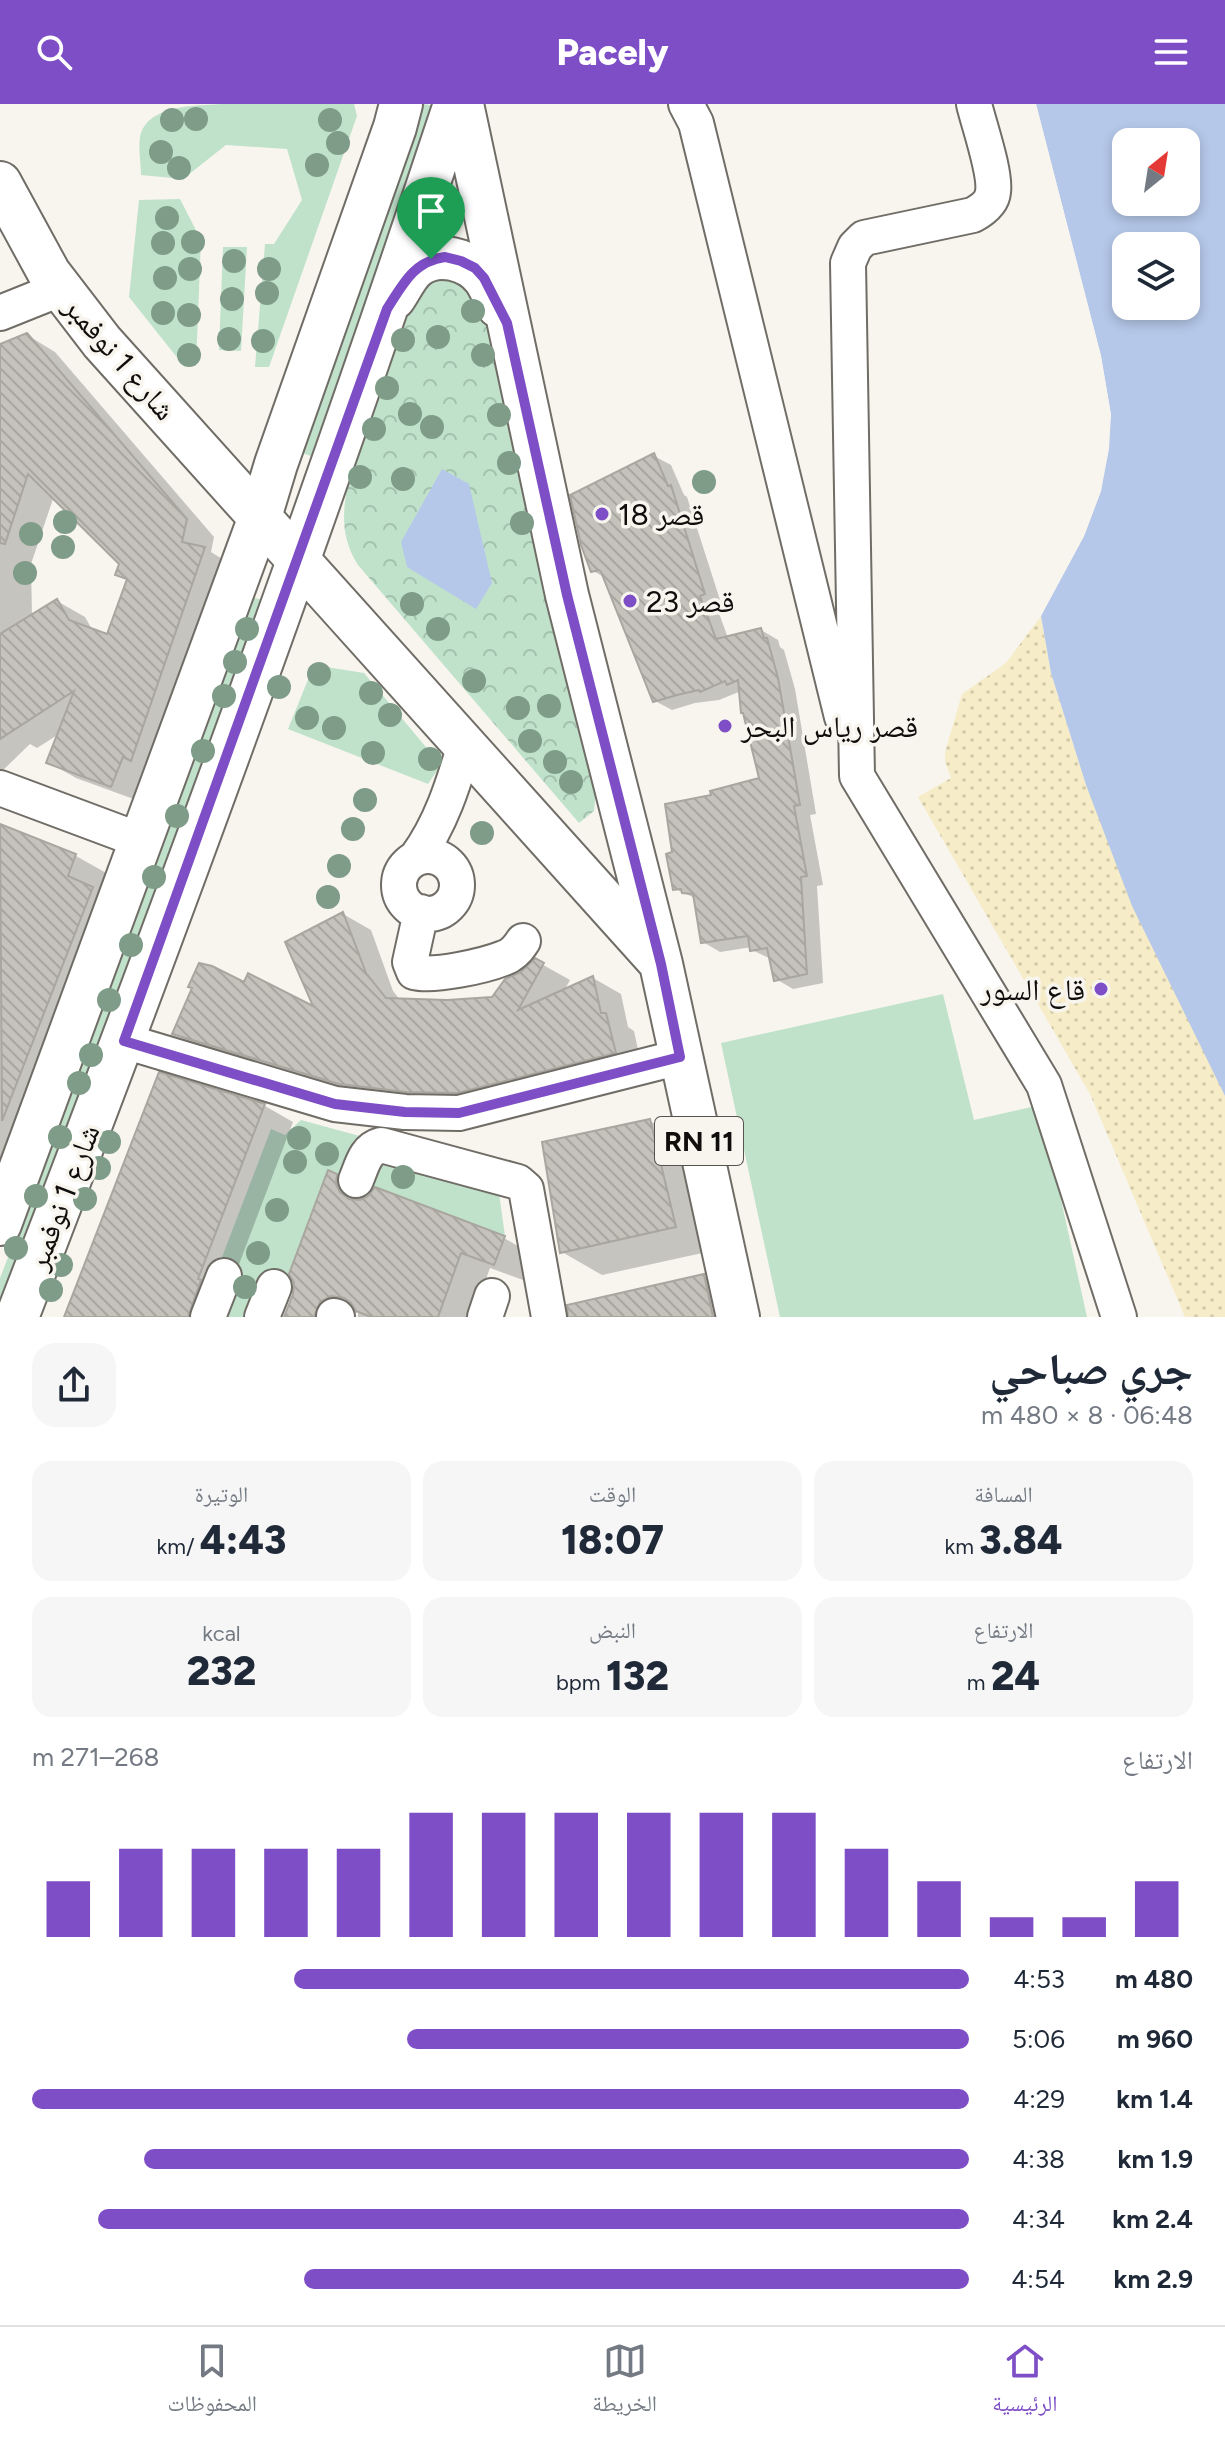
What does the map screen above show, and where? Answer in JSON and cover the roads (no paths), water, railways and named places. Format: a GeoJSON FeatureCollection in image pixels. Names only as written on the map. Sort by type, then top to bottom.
{"type":"FeatureCollection","features":[{"type":"Feature","properties":{"kind":"main road"},"geometry":{"type":"LineString","coordinates":[[0,1224],[260,517],[401,104]]}},
{"type":"Feature","properties":{"kind":"main road"},"geometry":{"type":"LineString","coordinates":[[387,309],[455,104]]}},
{"type":"Feature","properties":{"kind":"main road","name":"RN 11"},"geometry":{"type":"LineString","coordinates":[[462,104],[567,595],[661,964],[738,1317]]}},
{"type":"Feature","properties":{"kind":"main road","name":"شارع 1 نوفمبر"},"geometry":{"type":"LineString","coordinates":[[0,183],[18,220],[60,289],[102,342],[661,964]]}},
{"type":"Feature","properties":{"kind":"main road"},"geometry":{"type":"LineString","coordinates":[[387,309],[416,267],[431,259],[445,257],[475,268],[484,278],[507,323]]}},
{"type":"Feature","properties":{"kind":"main road","name":"شارع 1 نوفمبر"},"geometry":{"type":"LineString","coordinates":[[17,1317],[117,1059],[387,309]]}},
{"type":"Feature","properties":{"kind":"street"},"geometry":{"type":"LineString","coordinates":[[686,104],[696,123],[857,776],[1044,1085],[1119,1317]]}},
{"type":"Feature","properties":{"kind":"street"},"geometry":{"type":"LineString","coordinates":[[857,776],[848,263],[855,247],[864,238],[973,215],[984,209],[993,195],[993,179],[974,104]]}},
{"type":"Feature","properties":{"kind":"street"},"geometry":{"type":"LineString","coordinates":[[0,313],[60,289]]}},
{"type":"Feature","properties":{"kind":"street"},"geometry":{"type":"LineString","coordinates":[[441,815],[440,838],[444,855],[458,884],[452,902],[435,913],[421,912],[408,906],[399,889],[403,871],[428,841],[441,815],[465,745]]}},
{"type":"Feature","properties":{"kind":"street"},"geometry":{"type":"LineString","coordinates":[[0,788],[142,841]]}},
{"type":"Feature","properties":{"kind":"street"},"geometry":{"type":"LineString","coordinates":[[416,858],[434,856],[451,866]]}},
{"type":"Feature","properties":{"kind":"street"},"geometry":{"type":"LineString","coordinates":[[421,912],[410,962],[414,972],[432,973],[506,958],[518,950],[523,941]]}},
{"type":"Feature","properties":{"kind":"street"},"geometry":{"type":"LineString","coordinates":[[117,1059],[335,1104],[405,1112],[459,1113],[680,1057]]}},
{"type":"Feature","properties":{"kind":"street"},"geometry":{"type":"LineString","coordinates":[[356,1180],[367,1154],[373,1147],[381,1145],[518,1182],[526,1189],[549,1317]]}},
{"type":"Feature","properties":{"kind":"street"},"geometry":{"type":"LineString","coordinates":[[208,1317],[224,1276]]}},
{"type":"Feature","properties":{"kind":"water"},"geometry":{"type":"Polygon","coordinates":[[[1036,104],[1225,104],[1225,1096],[1132,906],[1086,785],[1051,673],[1041,616],[1084,536],[1101,491],[1111,415],[1101,356],[1036,104]]]}},
{"type":"Feature","properties":{"kind":"water"},"geometry":{"type":"Polygon","coordinates":[[[442,469],[469,484],[492,583],[476,609],[407,567],[401,542],[442,469]]]}},
{"type":"Feature","properties":{"kind":"place","name":"قصر 18"},"geometry":{"type":"Point","coordinates":[602,514]}},
{"type":"Feature","properties":{"kind":"place","name":"قصر 23"},"geometry":{"type":"Point","coordinates":[630,601]}},
{"type":"Feature","properties":{"kind":"place","name":"قصر رياس البحر"},"geometry":{"type":"Point","coordinates":[725,726]}},
{"type":"Feature","properties":{"kind":"place","name":"قاع السور"},"geometry":{"type":"Point","coordinates":[1101,989]}}]}
